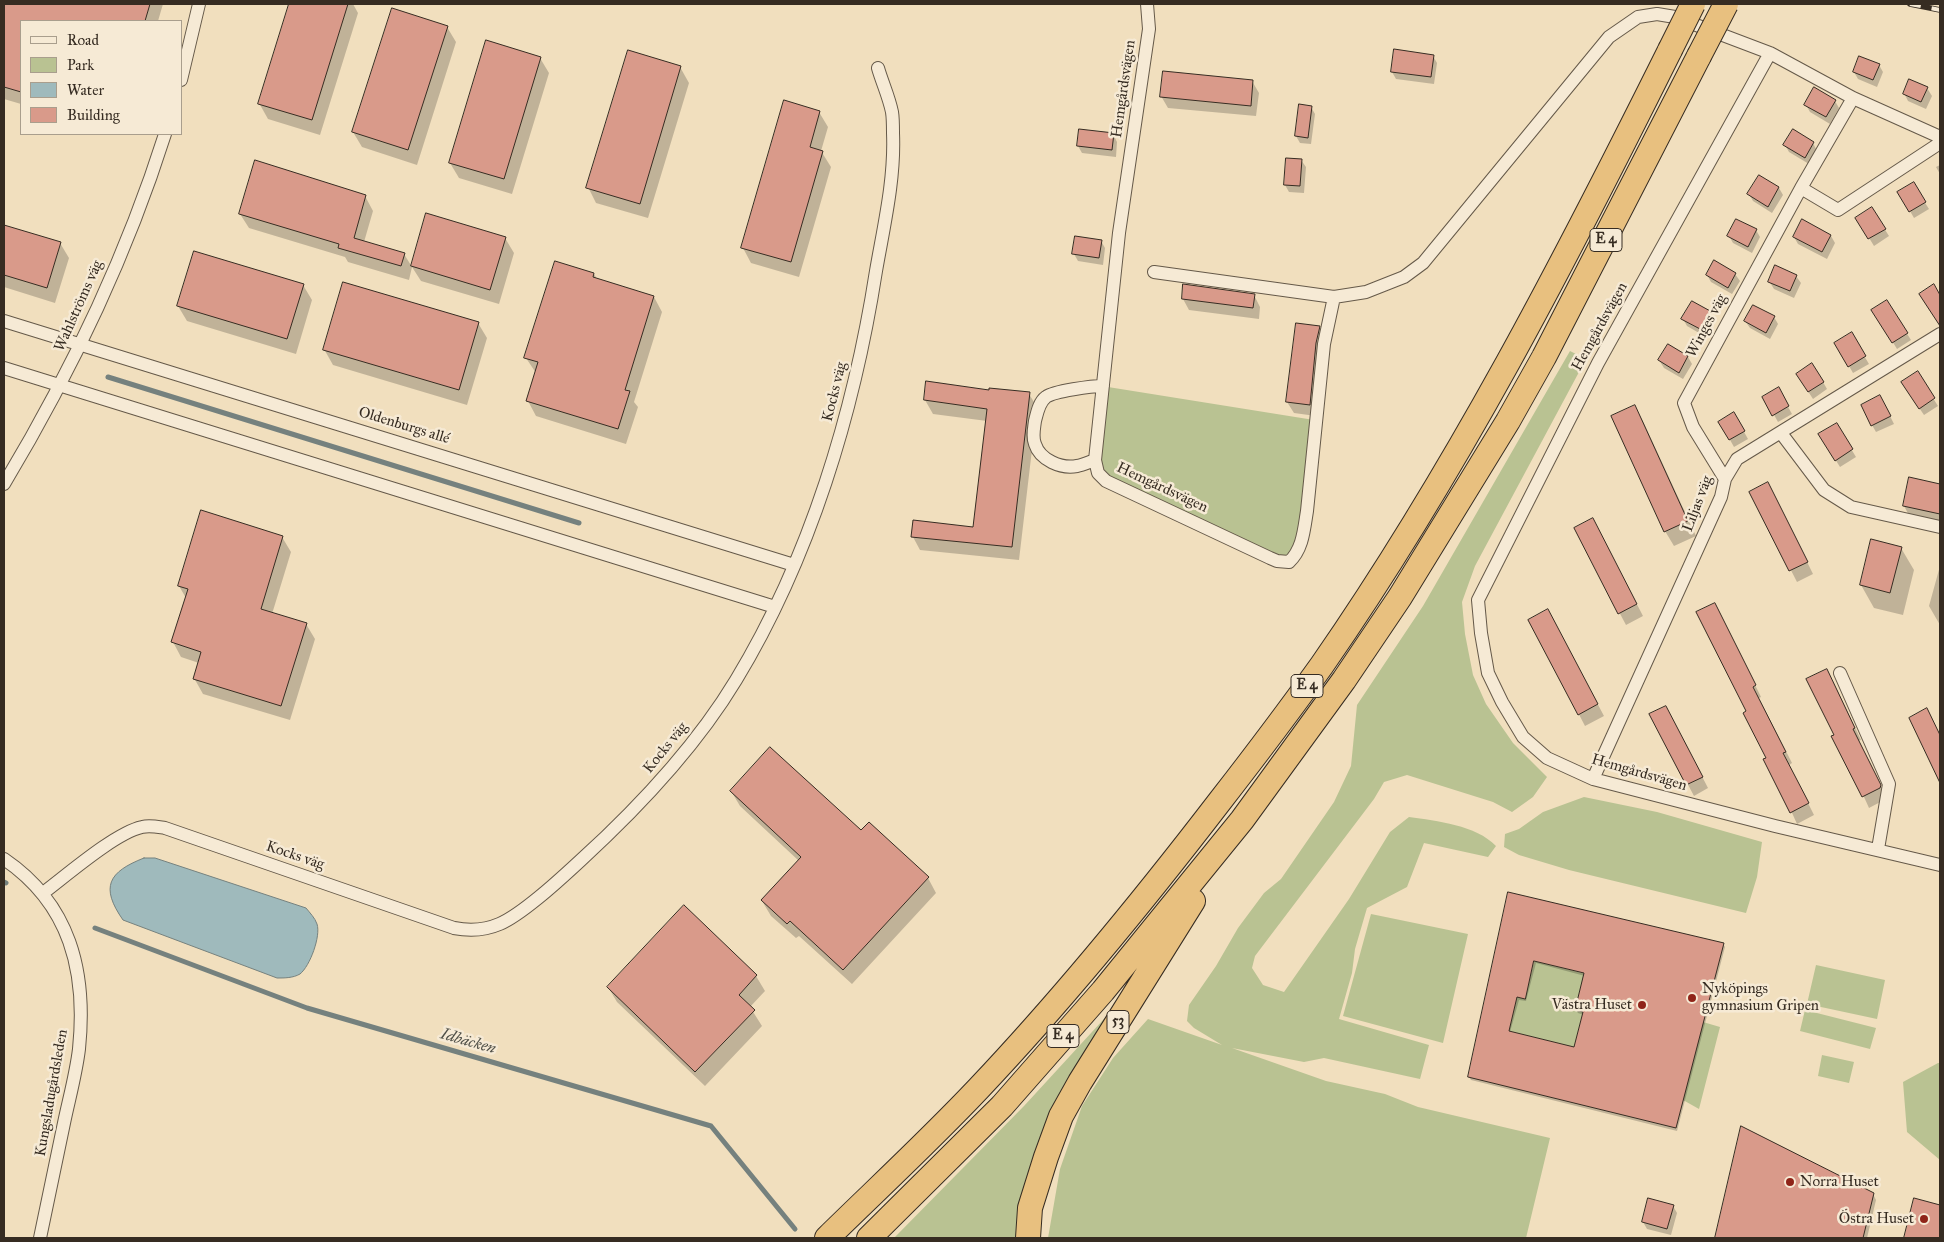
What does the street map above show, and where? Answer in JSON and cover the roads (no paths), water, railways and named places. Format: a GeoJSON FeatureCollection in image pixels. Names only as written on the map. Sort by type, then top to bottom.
{"type":"FeatureCollection","features":[{"type":"Feature","properties":{"kind":"highway","name":"E 4"},"geometry":{"type":"LineString","coordinates":[[827,1238],[978,1089],[1081,973],[1175,860],[1317,672],[1446,472],[1594,203],[1693,4]]}},
{"type":"Feature","properties":{"kind":"highway","name":"E 4"},"geometry":{"type":"LineString","coordinates":[[869,1238],[1002,1106],[1104,991],[1242,820],[1338,688],[1400,597],[1508,421],[1558,331],[1726,4]]}},
{"type":"Feature","properties":{"kind":"highway","name":"53"},"geometry":{"type":"LineString","coordinates":[[1028,1238],[1030,1208],[1061,1116],[1080,1082],[1242,820]]}},
{"type":"Feature","properties":{"kind":"street"},"geometry":{"type":"LineString","coordinates":[[182,76],[199,4]]}},
{"type":"Feature","properties":{"kind":"street","name":"Hemgårdsvägen"},"geometry":{"type":"LineString","coordinates":[[1147,4],[1149,29],[1119,233],[1095,460],[1098,473],[1106,481],[1270,558],[1289,562],[1296,555],[1303,537],[1324,344],[1334,297]]}},
{"type":"Feature","properties":{"kind":"street"},"geometry":{"type":"LineString","coordinates":[[1154,272],[1334,297],[1366,292],[1404,277],[1423,263],[1609,36],[1638,17],[1657,14],[1675,17],[1770,53],[1853,98],[1940,137]]}},
{"type":"Feature","properties":{"kind":"street","name":"Hemgårdsvägen"},"geometry":{"type":"LineString","coordinates":[[1770,53],[1598,363],[1478,600],[1481,633],[1488,673],[1502,702],[1523,737],[1547,758],[1593,779],[1776,826],[1940,864]]}},
{"type":"Feature","properties":{"kind":"street","name":"Kocks väg"},"geometry":{"type":"LineString","coordinates":[[43,893],[130,831],[151,826],[165,828],[454,928],[469,930],[487,929],[513,918],[560,879],[616,828],[654,789],[721,704],[758,643],[794,564],[821,494],[842,431],[857,370],[872,300],[894,160],[892,113],[878,68]]}},
{"type":"Feature","properties":{"kind":"street","name":"Winges väg"},"geometry":{"type":"LineString","coordinates":[[1725,479],[1693,427],[1684,403],[1801,188],[1853,98]]}},
{"type":"Feature","properties":{"kind":"street","name":"Wahlströms väg"},"geometry":{"type":"LineString","coordinates":[[4,484],[60,385],[80,345],[129,234],[165,135]]}},
{"type":"Feature","properties":{"kind":"street"},"geometry":{"type":"LineString","coordinates":[[1801,188],[1838,210],[1940,144]]}},
{"type":"Feature","properties":{"kind":"street","name":"Oldenburgs allé"},"geometry":{"type":"LineString","coordinates":[[4,321],[279,404],[794,564]]}},
{"type":"Feature","properties":{"kind":"street","name":"Liljas väg"},"geometry":{"type":"LineString","coordinates":[[1593,779],[1721,498],[1725,479],[1737,459],[1940,334]]}},
{"type":"Feature","properties":{"kind":"street"},"geometry":{"type":"LineString","coordinates":[[4,368],[775,607]]}},
{"type":"Feature","properties":{"kind":"street"},"geometry":{"type":"LineString","coordinates":[[1095,460],[1077,466],[1056,464],[1040,453],[1035,445],[1033,434],[1039,406],[1045,398],[1054,393],[1103,386]]}},
{"type":"Feature","properties":{"kind":"street"},"geometry":{"type":"LineString","coordinates":[[1780,433],[1824,490],[1851,507],[1940,527]]}},
{"type":"Feature","properties":{"kind":"street"},"geometry":{"type":"LineString","coordinates":[[1840,673],[1889,784],[1878,849]]}},
{"type":"Feature","properties":{"kind":"street","name":"Kungsladugårdsleden"},"geometry":{"type":"LineString","coordinates":[[4,859],[24,872],[43,893],[61,922],[74,956],[80,1001],[79,1050],[40,1238]]}},
{"type":"Feature","properties":{"kind":"water"},"geometry":{"type":"Polygon","coordinates":[[[144,858],[155,858],[306,908],[315,920],[318,929],[314,950],[304,970],[295,976],[277,978],[123,920],[112,898],[111,882],[122,869],[144,858]]]}},
{"type":"Feature","properties":{"kind":"waterway"},"geometry":{"type":"LineString","coordinates":[[108,377],[579,523]]}},
{"type":"Feature","properties":{"kind":"waterway","name":"Idbäcken"},"geometry":{"type":"LineString","coordinates":[[95,928],[307,1008],[711,1126],[795,1229]]}},
{"type":"Feature","properties":{"kind":"railway"},"geometry":{"type":"LineString","coordinates":[[1910,4],[1940,10]]}},
{"type":"Feature","properties":{"kind":"place","name":"Nyköpings gymnasium Gripen"},"geometry":{"type":"Point","coordinates":[1692,998]}},
{"type":"Feature","properties":{"kind":"place","name":"Västra Huset"},"geometry":{"type":"Point","coordinates":[1642,1005]}},
{"type":"Feature","properties":{"kind":"place","name":"Norra Huset"},"geometry":{"type":"Point","coordinates":[1790,1182]}},
{"type":"Feature","properties":{"kind":"place","name":"Östra Huset"},"geometry":{"type":"Point","coordinates":[1924,1219]}}]}
